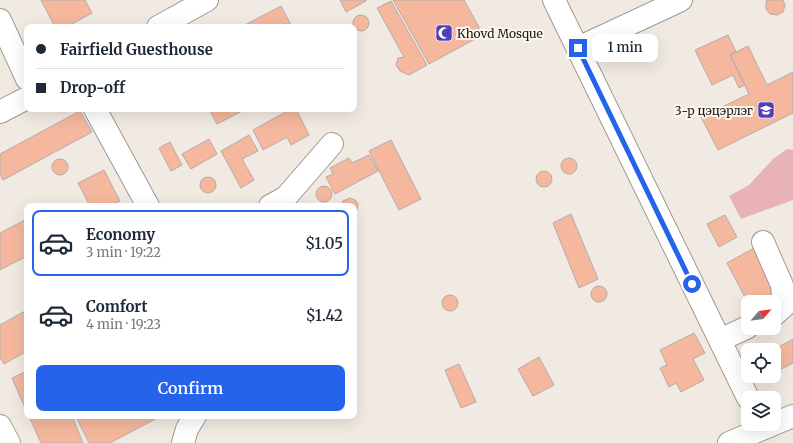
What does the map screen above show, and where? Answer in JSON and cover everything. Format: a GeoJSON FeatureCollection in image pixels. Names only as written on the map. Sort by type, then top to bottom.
{"type":"FeatureCollection","features":[{"type":"Feature","properties":{"kind":"street"},"geometry":{"type":"LineString","coordinates":[[163,24],[207,0]]}},
{"type":"Feature","properties":{"kind":"street"},"geometry":{"type":"LineString","coordinates":[[554,0],[745,391]]}},
{"type":"Feature","properties":{"kind":"street"},"geometry":{"type":"LineString","coordinates":[[578,48],[681,0]]}},
{"type":"Feature","properties":{"kind":"street"},"geometry":{"type":"LineString","coordinates":[[0,20],[24,72]]}},
{"type":"Feature","properties":{"kind":"street"},"geometry":{"type":"LineString","coordinates":[[0,112],[24,100]]}},
{"type":"Feature","properties":{"kind":"street"},"geometry":{"type":"LineString","coordinates":[[97,112],[146,203]]}},
{"type":"Feature","properties":{"kind":"street"},"geometry":{"type":"LineString","coordinates":[[275,203],[286,197],[332,144]]}},
{"type":"Feature","properties":{"kind":"street"},"geometry":{"type":"LineString","coordinates":[[763,242],[782,285],[784,306],[781,309]]}},
{"type":"Feature","properties":{"kind":"street"},"geometry":{"type":"LineString","coordinates":[[720,340],[741,330]]}},
{"type":"Feature","properties":{"kind":"street"},"geometry":{"type":"LineString","coordinates":[[729,443],[764,432],[793,416]]}},
{"type":"Feature","properties":{"kind":"street"},"geometry":{"type":"LineString","coordinates":[[183,443],[187,429],[193,419]]}},
{"type":"Feature","properties":{"kind":"street"},"geometry":{"type":"LineString","coordinates":[[0,426],[9,443]]}},
{"type":"Feature","properties":{"kind":"shaded area"},"geometry":{"type":"Polygon","coordinates":[[[787,149],[793,150],[793,200],[741,219],[729,196],[749,185],[773,159],[787,149]]]}},
{"type":"Feature","properties":{"kind":"building"},"geometry":{"type":"Polygon","coordinates":[[[41,0],[85,0],[92,13],[72,24],[53,24],[41,0]]]}},
{"type":"Feature","properties":{"kind":"building"},"geometry":{"type":"Polygon","coordinates":[[[340,0],[366,0],[366,1],[346,12],[340,0]]]}},
{"type":"Feature","properties":{"kind":"building","name":"Khovd Mosque"},"geometry":{"type":"Polygon","coordinates":[[[393,0],[464,0],[479,27],[475,39],[429,64],[393,0]]]}},
{"type":"Feature","properties":{"kind":"building"},"geometry":{"type":"Polygon","coordinates":[[[767,0],[783,0],[785,5],[783,12],[777,15],[770,14],[766,9],[767,0]]]}},
{"type":"Feature","properties":{"kind":"building"},"geometry":{"type":"Polygon","coordinates":[[[391,1],[427,65],[409,75],[400,71],[396,65],[398,58],[404,57],[377,8],[391,1]]]}},
{"type":"Feature","properties":{"kind":"building"},"geometry":{"type":"Polygon","coordinates":[[[281,6],[290,24],[247,24],[281,6]]]}},
{"type":"Feature","properties":{"kind":"building"},"geometry":{"type":"Polygon","coordinates":[[[361,15],[368,20],[368,26],[361,31],[357,29],[357,24],[353,23],[358,16],[361,15]]]}},
{"type":"Feature","properties":{"kind":"building"},"geometry":{"type":"Polygon","coordinates":[[[728,35],[736,52],[730,55],[745,85],[739,88],[733,75],[712,85],[695,50],[728,35]]]}},
{"type":"Feature","properties":{"kind":"building"},"geometry":{"type":"Polygon","coordinates":[[[748,46],[767,85],[793,72],[793,113],[718,150],[701,117],[749,94],[730,55],[748,46]]]}},
{"type":"Feature","properties":{"kind":"building"},"geometry":{"type":"Polygon","coordinates":[[[78,112],[81,112],[92,132],[3,180],[0,174],[0,154],[78,112]]]}},
{"type":"Feature","properties":{"kind":"building"},"geometry":{"type":"Polygon","coordinates":[[[211,112],[240,112],[217,124],[211,112]]]}},
{"type":"Feature","properties":{"kind":"building"},"geometry":{"type":"Polygon","coordinates":[[[286,112],[298,112],[309,135],[291,145],[287,137],[263,150],[253,130],[286,112]]]}},
{"type":"Feature","properties":{"kind":"building"},"geometry":{"type":"Polygon","coordinates":[[[249,135],[258,151],[242,159],[254,180],[241,188],[221,151],[249,135]]]}},
{"type":"Feature","properties":{"kind":"building"},"geometry":{"type":"Polygon","coordinates":[[[209,139],[217,154],[191,169],[182,154],[209,139]]]}},
{"type":"Feature","properties":{"kind":"building"},"geometry":{"type":"Polygon","coordinates":[[[391,140],[421,199],[399,210],[369,151],[391,140]]]}},
{"type":"Feature","properties":{"kind":"building"},"geometry":{"type":"Polygon","coordinates":[[[170,142],[182,165],[171,171],[159,148],[170,142]]]}},
{"type":"Feature","properties":{"kind":"building"},"geometry":{"type":"Polygon","coordinates":[[[369,155],[378,171],[335,194],[326,177],[333,174],[330,168],[349,158],[352,163],[369,155]]]}},
{"type":"Feature","properties":{"kind":"building"},"geometry":{"type":"Polygon","coordinates":[[[566,158],[572,158],[577,163],[575,172],[572,174],[566,174],[561,169],[561,163],[566,158]]]}},
{"type":"Feature","properties":{"kind":"building"},"geometry":{"type":"Polygon","coordinates":[[[60,159],[67,164],[68,167],[63,174],[60,175],[53,170],[52,167],[57,160],[60,159]]]}},
{"type":"Feature","properties":{"kind":"building"},"geometry":{"type":"Polygon","coordinates":[[[104,170],[120,201],[116,203],[88,203],[78,183],[104,170]]]}},
{"type":"Feature","properties":{"kind":"building"},"geometry":{"type":"Polygon","coordinates":[[[541,171],[547,171],[552,176],[550,185],[547,187],[541,187],[536,182],[536,176],[541,171]]]}},
{"type":"Feature","properties":{"kind":"building"},"geometry":{"type":"Polygon","coordinates":[[[208,177],[215,182],[216,185],[211,192],[208,193],[201,188],[200,185],[205,178],[208,177]]]}},
{"type":"Feature","properties":{"kind":"building"},"geometry":{"type":"Polygon","coordinates":[[[321,186],[327,186],[332,191],[330,200],[327,202],[321,202],[316,197],[316,191],[321,186]]]}},
{"type":"Feature","properties":{"kind":"building"},"geometry":{"type":"Polygon","coordinates":[[[350,198],[355,200],[358,204],[357,210],[357,203],[342,203],[343,201],[350,198]]]}},
{"type":"Feature","properties":{"kind":"building"},"geometry":{"type":"Polygon","coordinates":[[[571,214],[598,279],[579,288],[553,223],[571,214]]]}},
{"type":"Feature","properties":{"kind":"building"},"geometry":{"type":"Polygon","coordinates":[[[725,215],[737,237],[719,247],[707,224],[725,215]]]}},
{"type":"Feature","properties":{"kind":"building"},"geometry":{"type":"Polygon","coordinates":[[[24,221],[24,258],[0,270],[0,233],[24,221]]]}},
{"type":"Feature","properties":{"kind":"building"},"geometry":{"type":"Polygon","coordinates":[[[754,248],[777,293],[773,295],[744,295],[727,263],[754,248]]]}},
{"type":"Feature","properties":{"kind":"building"},"geometry":{"type":"Polygon","coordinates":[[[596,286],[602,286],[607,291],[605,300],[602,302],[596,302],[591,297],[591,291],[596,286]]]}},
{"type":"Feature","properties":{"kind":"building"},"geometry":{"type":"Polygon","coordinates":[[[447,295],[453,295],[458,300],[456,309],[453,311],[447,311],[442,306],[442,300],[447,295]]]}},
{"type":"Feature","properties":{"kind":"building"},"geometry":{"type":"Polygon","coordinates":[[[24,312],[24,353],[4,364],[0,358],[0,325],[24,312]]]}},
{"type":"Feature","properties":{"kind":"building"},"geometry":{"type":"Polygon","coordinates":[[[694,333],[705,353],[693,359],[704,380],[681,392],[676,383],[669,387],[660,368],[667,365],[660,350],[694,333]]]}},
{"type":"Feature","properties":{"kind":"building"},"geometry":{"type":"Polygon","coordinates":[[[793,339],[793,363],[781,369],[781,346],[793,339]]]}},
{"type":"Feature","properties":{"kind":"building"},"geometry":{"type":"Polygon","coordinates":[[[539,357],[554,385],[533,396],[518,369],[539,357]]]}},
{"type":"Feature","properties":{"kind":"building"},"geometry":{"type":"Polygon","coordinates":[[[459,364],[476,402],[461,408],[445,370],[459,364]]]}},
{"type":"Feature","properties":{"kind":"building"},"geometry":{"type":"Polygon","coordinates":[[[24,372],[24,405],[12,378],[24,372]]]}},
{"type":"Feature","properties":{"kind":"building"},"geometry":{"type":"Polygon","coordinates":[[[30,419],[73,419],[83,443],[41,443],[30,419]]]}},
{"type":"Feature","properties":{"kind":"building"},"geometry":{"type":"Polygon","coordinates":[[[77,419],[155,419],[110,443],[89,443],[77,419]]]}},
{"type":"Feature","properties":{"kind":"place","name":"Khovd Mosque"},"geometry":{"type":"Point","coordinates":[444,33]}},
{"type":"Feature","properties":{"kind":"place","name":"3-р цэцэрлэг"},"geometry":{"type":"Point","coordinates":[766,110]}},
{"type":"Feature","properties":{"kind":"route"},"geometry":{"type":"LineString","coordinates":[[578,48],[692,284]]}}]}
